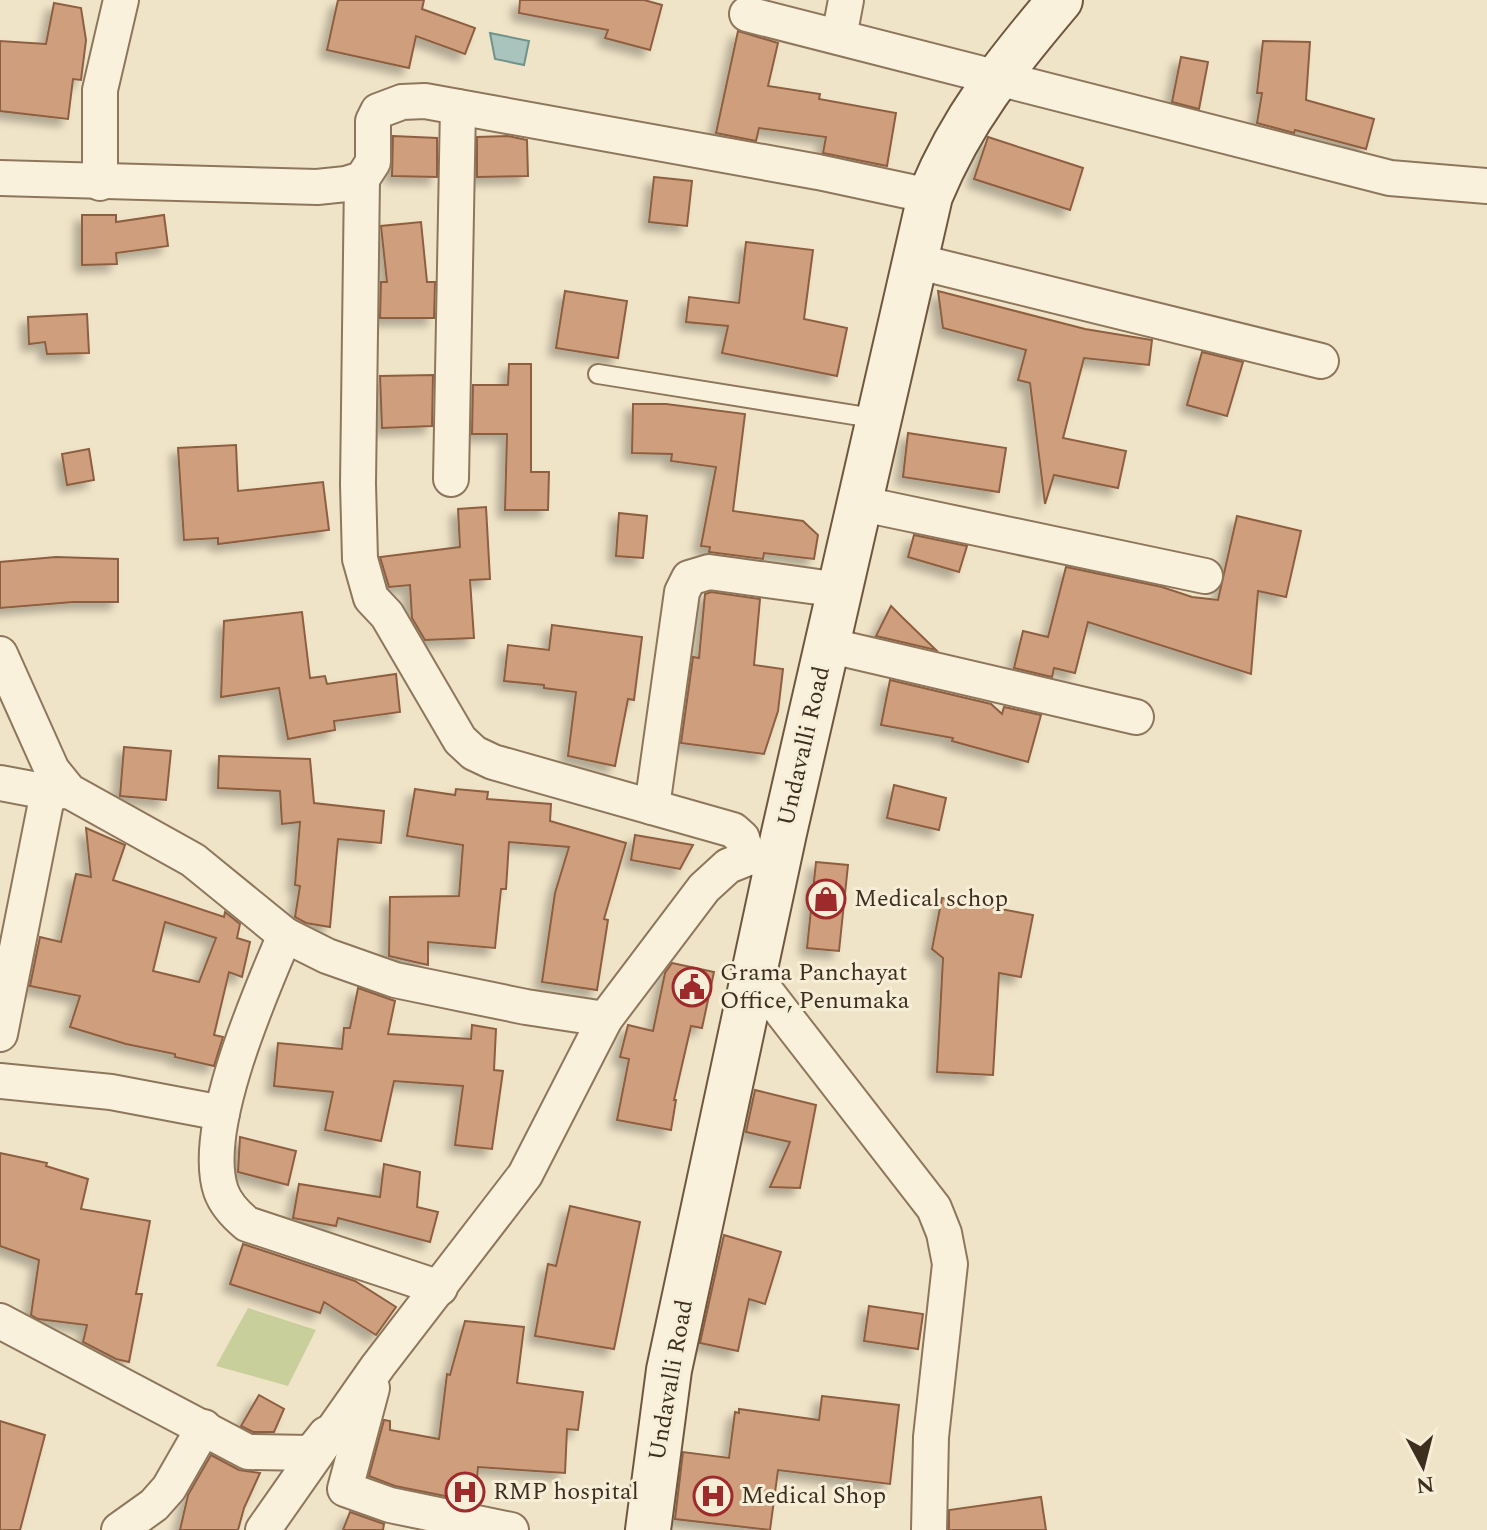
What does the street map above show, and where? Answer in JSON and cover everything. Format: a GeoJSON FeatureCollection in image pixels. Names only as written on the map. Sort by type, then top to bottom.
{"type":"FeatureCollection","features":[{"type":"Feature","properties":{"kind":"main road","name":"Undavalli Road"},"geometry":{"type":"LineString","coordinates":[[648,1530],[669,1370],[754,976],[764,857],[827,645],[930,196],[947,154],[996,77],[1060,0]]}},
{"type":"Feature","properties":{"kind":"street"},"geometry":{"type":"LineString","coordinates":[[100,183],[100,90],[121,0]]}},
{"type":"Feature","properties":{"kind":"street"},"geometry":{"type":"LineString","coordinates":[[839,37],[846,0]]}},
{"type":"Feature","properties":{"kind":"street"},"geometry":{"type":"LineString","coordinates":[[747,14],[1390,178],[1487,186]]}},
{"type":"Feature","properties":{"kind":"street"},"geometry":{"type":"LineString","coordinates":[[764,857],[733,830],[493,762],[474,753],[460,740],[387,615],[371,598],[360,559],[358,484],[362,179],[373,162],[373,121],[378,111],[402,102],[425,101],[818,172],[930,196]]}},
{"type":"Feature","properties":{"kind":"street"},"geometry":{"type":"LineString","coordinates":[[451,479],[458,107]]}},
{"type":"Feature","properties":{"kind":"street"},"geometry":{"type":"LineString","coordinates":[[0,178],[317,187],[362,179]]}},
{"type":"Feature","properties":{"kind":"street"},"geometry":{"type":"LineString","coordinates":[[915,261],[1321,361]]}},
{"type":"Feature","properties":{"kind":"street"},"geometry":{"type":"LineString","coordinates":[[858,503],[1205,576]]}},
{"type":"Feature","properties":{"kind":"street"},"geometry":{"type":"LineString","coordinates":[[652,807],[682,592],[689,578],[709,572],[840,590]]}},
{"type":"Feature","properties":{"kind":"street"},"geometry":{"type":"LineString","coordinates":[[827,645],[1136,717]]}},
{"type":"Feature","properties":{"kind":"street"},"geometry":{"type":"LineString","coordinates":[[0,654],[52,770],[58,792],[0,1034]]}},
{"type":"Feature","properties":{"kind":"street"},"geometry":{"type":"LineString","coordinates":[[0,783],[58,792],[193,860],[285,935],[327,956],[395,980],[526,1007],[605,1019]]}},
{"type":"Feature","properties":{"kind":"street"},"geometry":{"type":"LineString","coordinates":[[0,1321],[248,1452],[311,1453],[525,1175],[605,1019],[704,888],[728,866],[764,857]]}},
{"type":"Feature","properties":{"kind":"street"},"geometry":{"type":"LineString","coordinates":[[285,935],[249,1020],[222,1113],[217,1166],[221,1191],[233,1213],[247,1224],[440,1288]]}},
{"type":"Feature","properties":{"kind":"street"},"geometry":{"type":"LineString","coordinates":[[754,976],[934,1208],[944,1233],[949,1277],[931,1437],[929,1530]]}},
{"type":"Feature","properties":{"kind":"street"},"geometry":{"type":"LineString","coordinates":[[0,1081],[111,1092],[222,1113]]}},
{"type":"Feature","properties":{"kind":"street"},"geometry":{"type":"LineString","coordinates":[[378,1366],[345,1489],[390,1505],[511,1530]]}},
{"type":"Feature","properties":{"kind":"street"},"geometry":{"type":"LineString","coordinates":[[263,1530],[378,1366]]}},
{"type":"Feature","properties":{"kind":"street"},"geometry":{"type":"LineString","coordinates":[[119,1530],[154,1505],[169,1488],[204,1427]]}},
{"type":"Feature","properties":{"kind":"lane"},"geometry":{"type":"LineString","coordinates":[[598,374],[879,419]]}},
{"type":"Feature","properties":{"kind":"green space"},"geometry":{"type":"Polygon","coordinates":[[[248,1308],[316,1330],[288,1386],[216,1366],[248,1308]]]}},
{"type":"Feature","properties":{"kind":"water"},"geometry":{"type":"Polygon","coordinates":[[[490,33],[529,41],[524,65],[495,59],[490,33]]]}},
{"type":"Feature","properties":{"kind":"building"},"geometry":{"type":"Polygon","coordinates":[[[338,0],[424,0],[422,9],[475,28],[465,54],[416,36],[409,68],[327,50],[338,0]]]}},
{"type":"Feature","properties":{"kind":"building"},"geometry":{"type":"Polygon","coordinates":[[[520,0],[644,0],[662,5],[650,50],[605,38],[608,30],[519,13],[520,0]]]}},
{"type":"Feature","properties":{"kind":"building"},"geometry":{"type":"Polygon","coordinates":[[[54,3],[81,8],[86,40],[81,80],[73,79],[68,119],[0,111],[0,41],[46,44],[54,3]]]}},
{"type":"Feature","properties":{"kind":"building"},"geometry":{"type":"Polygon","coordinates":[[[738,31],[778,43],[768,86],[820,94],[819,99],[896,113],[887,166],[823,153],[826,137],[759,128],[756,141],[716,133],[738,31]]]}},
{"type":"Feature","properties":{"kind":"building"},"geometry":{"type":"Polygon","coordinates":[[[1263,41],[1310,42],[1306,100],[1374,119],[1366,149],[1257,123],[1262,93],[1257,93],[1263,41]]]}},
{"type":"Feature","properties":{"kind":"building"},"geometry":{"type":"Polygon","coordinates":[[[1181,57],[1208,62],[1199,109],[1172,102],[1181,57]]]}},
{"type":"Feature","properties":{"kind":"building"},"geometry":{"type":"Polygon","coordinates":[[[393,136],[437,138],[437,177],[392,176],[393,136]]]}},
{"type":"Feature","properties":{"kind":"building"},"geometry":{"type":"Polygon","coordinates":[[[508,136],[527,140],[528,176],[477,177],[477,137],[508,136]]]}},
{"type":"Feature","properties":{"kind":"building"},"geometry":{"type":"Polygon","coordinates":[[[988,137],[1083,168],[1070,210],[974,179],[988,137]]]}},
{"type":"Feature","properties":{"kind":"building"},"geometry":{"type":"Polygon","coordinates":[[[654,177],[692,181],[687,226],[649,222],[654,177]]]}},
{"type":"Feature","properties":{"kind":"building"},"geometry":{"type":"Polygon","coordinates":[[[82,215],[116,215],[116,222],[164,215],[168,246],[116,253],[117,264],[82,265],[82,215]]]}},
{"type":"Feature","properties":{"kind":"building"},"geometry":{"type":"Polygon","coordinates":[[[421,222],[427,282],[435,282],[434,318],[380,318],[381,282],[387,282],[381,226],[421,222]]]}},
{"type":"Feature","properties":{"kind":"building"},"geometry":{"type":"Polygon","coordinates":[[[746,242],[813,250],[804,319],[847,328],[837,376],[722,353],[728,326],[686,322],[689,297],[739,303],[746,242]]]}},
{"type":"Feature","properties":{"kind":"building"},"geometry":{"type":"Polygon","coordinates":[[[565,291],[627,301],[618,358],[556,348],[565,291]]]}},
{"type":"Feature","properties":{"kind":"building"},"geometry":{"type":"Polygon","coordinates":[[[938,291],[1085,329],[1152,340],[1149,365],[1084,358],[1063,438],[1126,451],[1118,488],[1054,475],[1045,504],[1030,383],[1018,380],[1026,350],[943,328],[938,291]]]}},
{"type":"Feature","properties":{"kind":"building"},"geometry":{"type":"Polygon","coordinates":[[[87,314],[89,353],[47,354],[45,342],[29,344],[28,317],[87,314]]]}},
{"type":"Feature","properties":{"kind":"building"},"geometry":{"type":"Polygon","coordinates":[[[1202,352],[1243,362],[1227,416],[1187,405],[1202,352]]]}},
{"type":"Feature","properties":{"kind":"building"},"geometry":{"type":"Polygon","coordinates":[[[509,364],[531,364],[531,472],[549,472],[548,510],[505,510],[507,434],[472,434],[473,385],[508,385],[509,364]]]}},
{"type":"Feature","properties":{"kind":"building"},"geometry":{"type":"Polygon","coordinates":[[[433,375],[432,426],[382,428],[380,376],[433,375]]]}},
{"type":"Feature","properties":{"kind":"building"},"geometry":{"type":"Polygon","coordinates":[[[633,404],[666,404],[745,414],[733,511],[803,521],[818,535],[814,559],[764,553],[763,559],[709,552],[710,547],[701,546],[716,467],[671,461],[672,454],[632,453],[633,404]]]}},
{"type":"Feature","properties":{"kind":"building"},"geometry":{"type":"Polygon","coordinates":[[[908,433],[1006,448],[999,492],[903,477],[908,433]]]}},
{"type":"Feature","properties":{"kind":"building"},"geometry":{"type":"Polygon","coordinates":[[[236,445],[238,491],[323,482],[329,530],[218,544],[218,538],[184,540],[178,448],[236,445]]]}},
{"type":"Feature","properties":{"kind":"building"},"geometry":{"type":"Polygon","coordinates":[[[89,449],[94,480],[67,485],[62,454],[89,449]]]}},
{"type":"Feature","properties":{"kind":"building"},"geometry":{"type":"Polygon","coordinates":[[[486,507],[490,579],[470,580],[474,638],[425,640],[412,618],[410,585],[389,587],[380,557],[460,547],[458,509],[486,507]]]}},
{"type":"Feature","properties":{"kind":"building"},"geometry":{"type":"Polygon","coordinates":[[[619,513],[647,516],[643,558],[616,556],[619,513]]]}},
{"type":"Feature","properties":{"kind":"building"},"geometry":{"type":"Polygon","coordinates":[[[1237,516],[1301,531],[1286,597],[1258,591],[1251,674],[1088,622],[1075,673],[1054,668],[1052,677],[1014,668],[1023,631],[1048,637],[1066,567],[1162,587],[1192,597],[1218,600],[1237,516]]]}},
{"type":"Feature","properties":{"kind":"building"},"geometry":{"type":"Polygon","coordinates":[[[914,535],[967,546],[959,572],[908,557],[914,535]]]}},
{"type":"Feature","properties":{"kind":"building"},"geometry":{"type":"Polygon","coordinates":[[[56,557],[118,559],[118,602],[0,608],[0,562],[56,557]]]}},
{"type":"Feature","properties":{"kind":"building"},"geometry":{"type":"Polygon","coordinates":[[[711,592],[760,599],[754,665],[783,669],[778,711],[764,754],[681,743],[693,657],[699,658],[705,594],[711,592]]]}},
{"type":"Feature","properties":{"kind":"building"},"geometry":{"type":"Polygon","coordinates":[[[891,606],[903,618],[936,650],[876,636],[891,606]]]}},
{"type":"Feature","properties":{"kind":"building"},"geometry":{"type":"Polygon","coordinates":[[[302,612],[310,678],[325,676],[327,684],[396,674],[400,712],[334,721],[335,730],[288,739],[279,688],[221,697],[224,621],[302,612]]]}},
{"type":"Feature","properties":{"kind":"building"},"geometry":{"type":"Polygon","coordinates":[[[552,625],[642,637],[634,700],[628,699],[615,766],[568,756],[576,692],[504,681],[508,645],[549,650],[552,625]]]}},
{"type":"Feature","properties":{"kind":"building"},"geometry":{"type":"Polygon","coordinates":[[[890,680],[991,704],[1002,714],[1004,707],[1041,715],[1028,762],[952,741],[953,738],[881,725],[890,680]]]}},
{"type":"Feature","properties":{"kind":"building"},"geometry":{"type":"Polygon","coordinates":[[[124,747],[171,751],[166,800],[120,796],[124,747]]]}},
{"type":"Feature","properties":{"kind":"building"},"geometry":{"type":"Polygon","coordinates":[[[219,756],[310,759],[314,803],[384,811],[381,843],[338,839],[330,927],[306,923],[295,917],[300,886],[295,885],[300,822],[282,824],[280,791],[218,788],[219,756]]]}},
{"type":"Feature","properties":{"kind":"building"},"geometry":{"type":"Polygon","coordinates":[[[894,785],[946,798],[939,830],[887,818],[894,785]]]}},
{"type":"Feature","properties":{"kind":"building"},"geometry":{"type":"Polygon","coordinates":[[[415,789],[455,795],[456,789],[488,792],[487,799],[551,804],[550,821],[626,843],[604,919],[608,920],[597,990],[542,982],[555,893],[569,847],[509,842],[506,889],[501,889],[495,948],[428,942],[428,965],[389,956],[390,897],[459,896],[463,845],[407,836],[415,789]]]}},
{"type":"Feature","properties":{"kind":"building"},"geometry":{"type":"Polygon","coordinates":[[[86,828],[125,845],[113,880],[224,917],[225,912],[240,924],[237,938],[250,942],[242,977],[229,972],[214,1035],[223,1037],[214,1066],[70,1027],[80,996],[30,986],[40,937],[61,942],[76,874],[91,877],[86,828]],[[165,922],[153,971],[199,982],[216,938],[165,922]]]}},
{"type":"Feature","properties":{"kind":"building"},"geometry":{"type":"Polygon","coordinates":[[[635,835],[693,845],[680,869],[631,860],[635,835]]]}},
{"type":"Feature","properties":{"kind":"building"},"geometry":{"type":"Polygon","coordinates":[[[816,862],[848,865],[839,951],[807,948],[816,862]]]}},
{"type":"Feature","properties":{"kind":"building"},"geometry":{"type":"Polygon","coordinates":[[[942,898],[1033,915],[1021,977],[999,973],[993,1075],[937,1072],[943,958],[932,949],[942,898]]]}},
{"type":"Feature","properties":{"kind":"building"},"geometry":{"type":"Polygon","coordinates":[[[672,963],[714,972],[702,1028],[691,1026],[674,1100],[671,1130],[617,1120],[629,1059],[620,1057],[628,1025],[653,1031],[665,973],[672,963]]]}},
{"type":"Feature","properties":{"kind":"building"},"geometry":{"type":"Polygon","coordinates":[[[358,988],[395,1001],[388,1034],[471,1039],[472,1025],[496,1029],[494,1070],[503,1071],[492,1149],[455,1145],[463,1086],[394,1081],[381,1141],[325,1130],[333,1092],[274,1086],[278,1043],[342,1049],[344,1028],[350,1028],[358,988]]]}},
{"type":"Feature","properties":{"kind":"building"},"geometry":{"type":"Polygon","coordinates":[[[755,1090],[816,1105],[800,1188],[770,1187],[790,1142],[746,1132],[755,1090]]]}},
{"type":"Feature","properties":{"kind":"building"},"geometry":{"type":"Polygon","coordinates":[[[240,1137],[296,1151],[288,1185],[238,1172],[240,1137]]]}},
{"type":"Feature","properties":{"kind":"building"},"geometry":{"type":"Polygon","coordinates":[[[0,1153],[47,1163],[46,1166],[88,1179],[81,1209],[150,1221],[136,1294],[142,1294],[129,1362],[116,1359],[83,1342],[87,1325],[38,1319],[31,1315],[39,1260],[0,1246],[0,1153]]]}},
{"type":"Feature","properties":{"kind":"building"},"geometry":{"type":"Polygon","coordinates":[[[384,1164],[420,1172],[417,1207],[438,1212],[430,1242],[338,1218],[336,1226],[293,1218],[299,1184],[380,1197],[384,1164]]]}},
{"type":"Feature","properties":{"kind":"building"},"geometry":{"type":"Polygon","coordinates":[[[570,1206],[640,1222],[614,1349],[535,1336],[548,1264],[556,1266],[570,1206]]]}},
{"type":"Feature","properties":{"kind":"building"},"geometry":{"type":"Polygon","coordinates":[[[724,1235],[781,1252],[765,1304],[749,1299],[738,1351],[700,1343],[724,1235]]]}},
{"type":"Feature","properties":{"kind":"building"},"geometry":{"type":"Polygon","coordinates":[[[243,1244],[355,1281],[396,1307],[376,1335],[324,1302],[320,1313],[230,1284],[243,1244]]]}},
{"type":"Feature","properties":{"kind":"building"},"geometry":{"type":"Polygon","coordinates":[[[869,1306],[923,1314],[918,1349],[864,1341],[869,1306]]]}},
{"type":"Feature","properties":{"kind":"building"},"geometry":{"type":"Polygon","coordinates":[[[465,1321],[524,1327],[517,1383],[583,1392],[578,1430],[567,1429],[565,1473],[478,1467],[475,1502],[395,1486],[369,1476],[384,1420],[390,1421],[390,1430],[439,1439],[447,1374],[450,1375],[465,1321]]]}},
{"type":"Feature","properties":{"kind":"building"},"geometry":{"type":"Polygon","coordinates":[[[259,1395],[284,1409],[274,1432],[253,1432],[241,1426],[259,1395]]]}},
{"type":"Feature","properties":{"kind":"building"},"geometry":{"type":"Polygon","coordinates":[[[822,1396],[899,1405],[890,1484],[778,1470],[770,1530],[675,1519],[683,1452],[729,1458],[735,1412],[739,1413],[739,1409],[819,1420],[822,1396]]]}},
{"type":"Feature","properties":{"kind":"building"},"geometry":{"type":"Polygon","coordinates":[[[0,1421],[45,1435],[20,1530],[0,1530],[0,1421]]]}},
{"type":"Feature","properties":{"kind":"building"},"geometry":{"type":"Polygon","coordinates":[[[211,1455],[239,1470],[260,1473],[238,1530],[180,1530],[188,1495],[211,1455]]]}},
{"type":"Feature","properties":{"kind":"building"},"geometry":{"type":"Polygon","coordinates":[[[1041,1497],[1046,1530],[949,1530],[949,1510],[1041,1497]]]}},
{"type":"Feature","properties":{"kind":"building"},"geometry":{"type":"Polygon","coordinates":[[[350,1512],[384,1524],[383,1530],[343,1530],[350,1512]]]}},
{"type":"Feature","properties":{"kind":"place","name":"Medical schop"},"geometry":{"type":"Point","coordinates":[826,899]}},
{"type":"Feature","properties":{"kind":"place","name":"Grama Panchayat Office, Penumaka"},"geometry":{"type":"Point","coordinates":[692,987]}},
{"type":"Feature","properties":{"kind":"place","name":"RMP hospital"},"geometry":{"type":"Point","coordinates":[465,1492]}},
{"type":"Feature","properties":{"kind":"place","name":"Medical Shop"},"geometry":{"type":"Point","coordinates":[713,1496]}}]}
